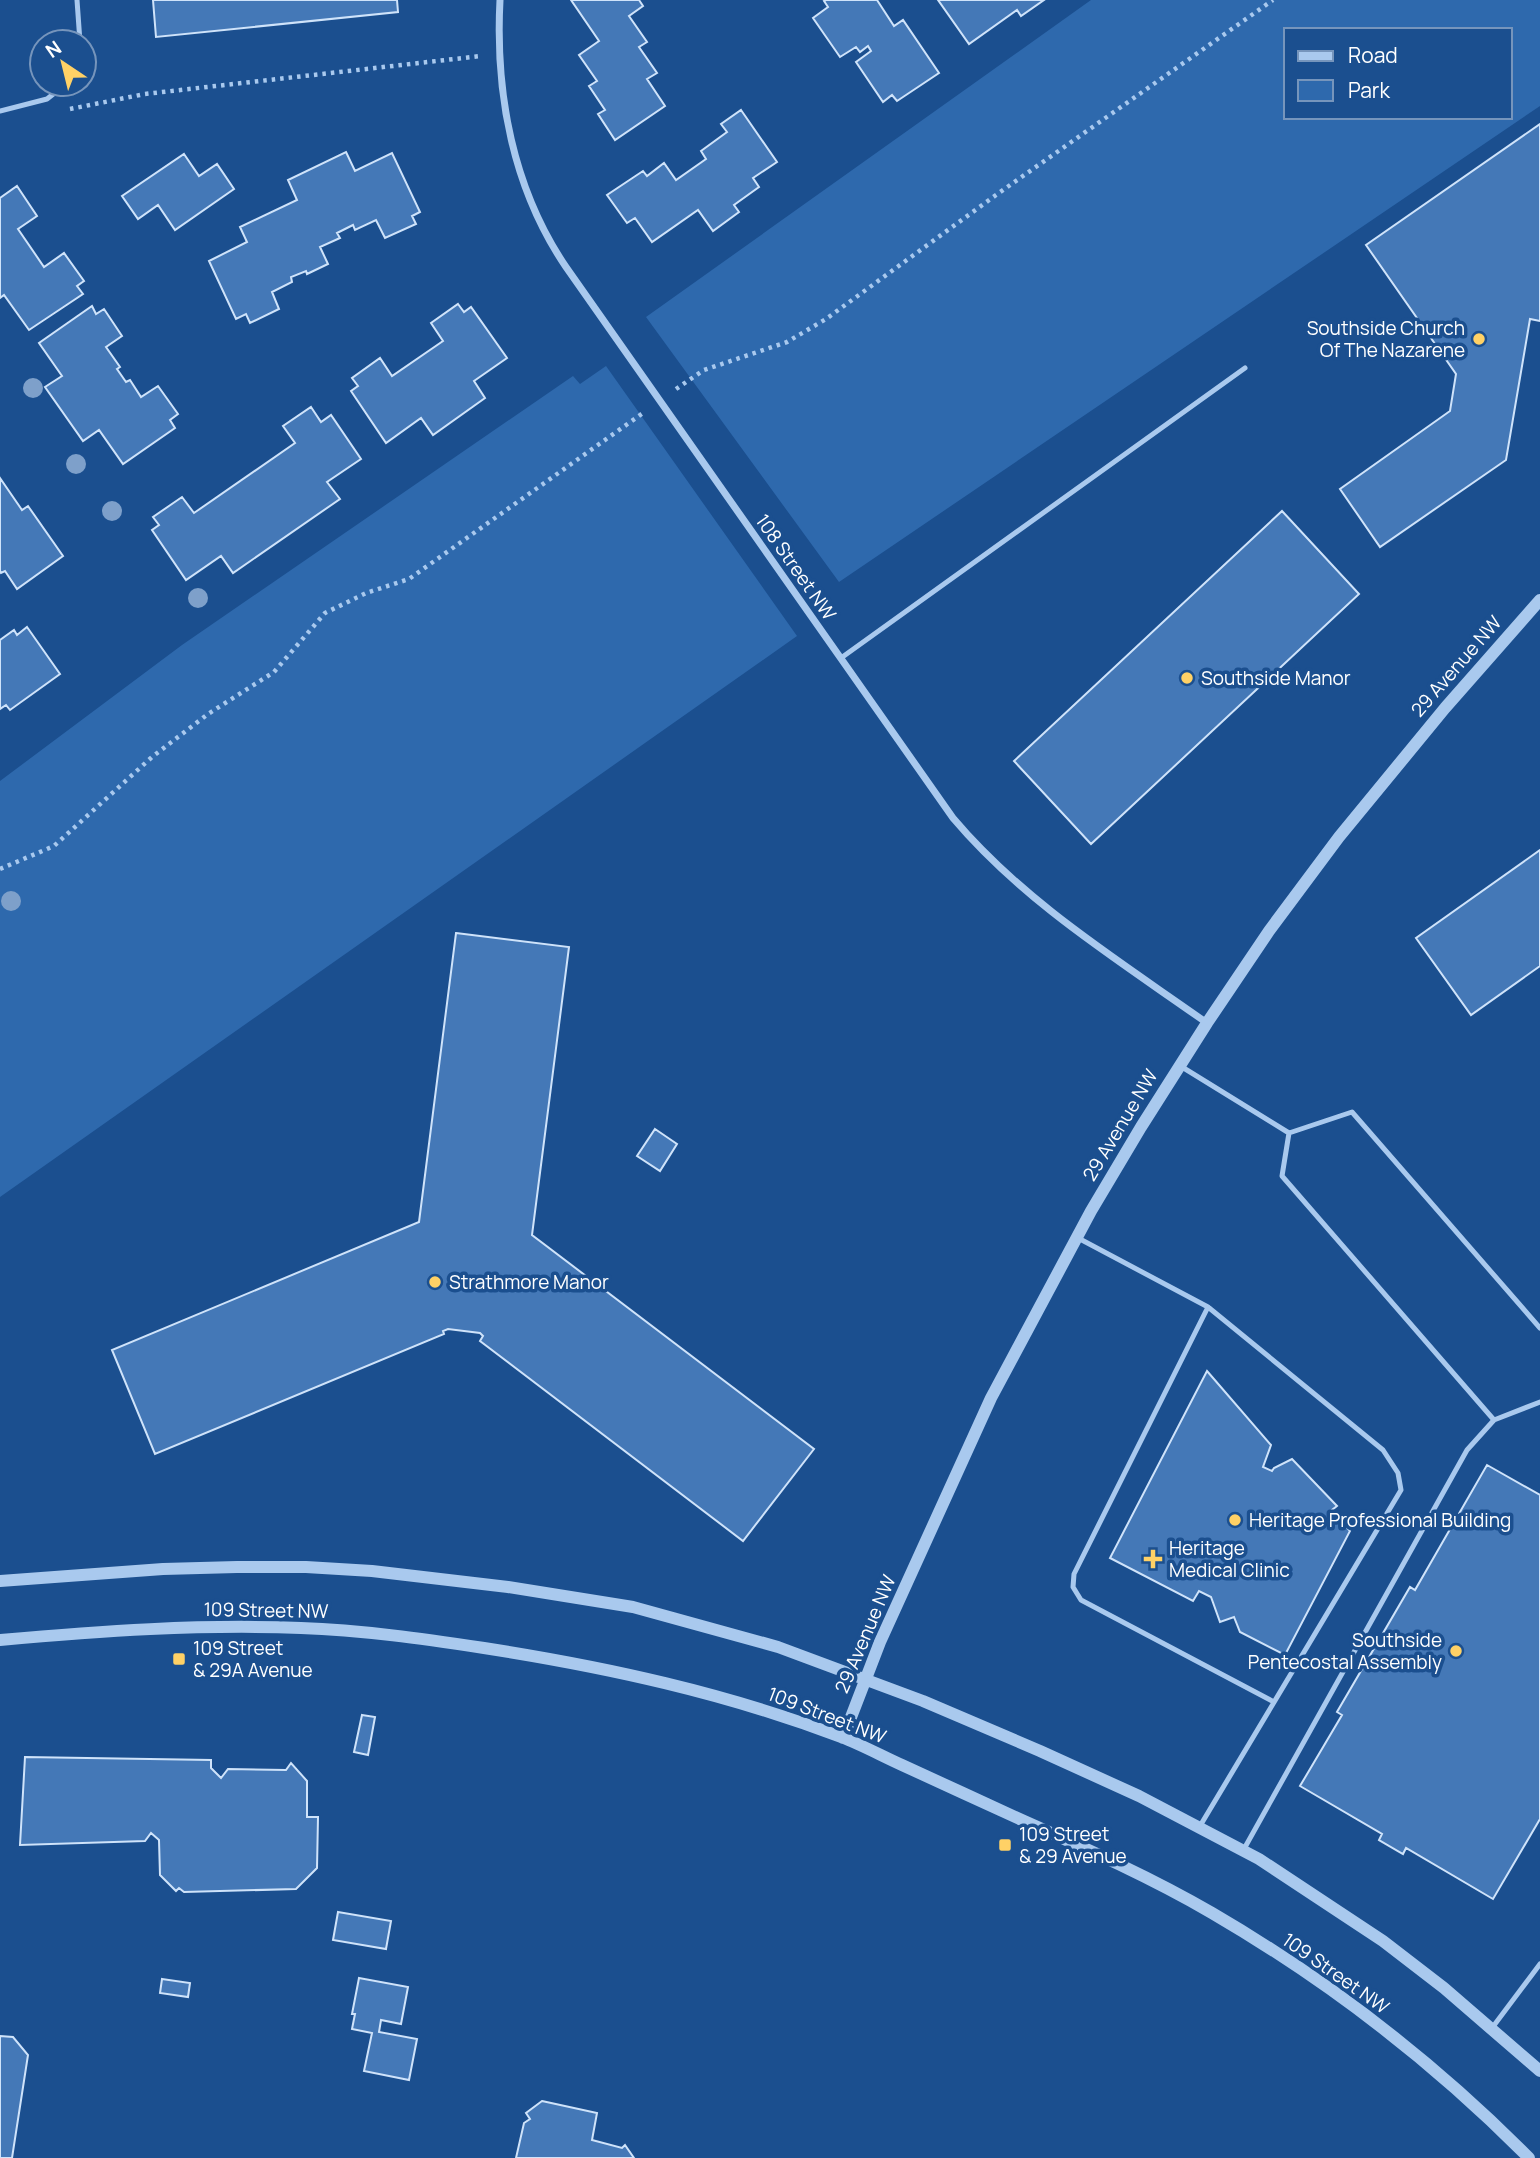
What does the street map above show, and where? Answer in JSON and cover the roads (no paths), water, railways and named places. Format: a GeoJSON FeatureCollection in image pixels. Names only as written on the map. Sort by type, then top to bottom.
{"type":"FeatureCollection","features":[{"type":"Feature","properties":{"kind":"street","name":"108 Street NW"},"geometry":{"type":"LineString","coordinates":[[499,0],[499,54],[503,98],[512,147],[532,208],[548,240],[953,818],[976,845],[1027,893],[1058,918],[1207,1023]]}},
{"type":"Feature","properties":{"kind":"street","name":"29 Avenue NW"},"geometry":{"type":"LineString","coordinates":[[843,1738],[865,1678],[991,1398],[1134,1137],[1269,931],[1346,828],[1444,708],[1540,600]]}},
{"type":"Feature","properties":{"kind":"street"},"geometry":{"type":"LineString","coordinates":[[0,1581],[163,1569],[237,1567],[306,1567],[372,1572],[508,1587],[633,1607],[778,1647],[923,1701],[1052,1757],[1139,1796],[1243,1850],[1382,1941],[1444,1988],[1539,2068]]}},
{"type":"Feature","properties":{"kind":"street","name":"109 Street NW"},"geometry":{"type":"LineString","coordinates":[[0,1640],[76,1633],[223,1628],[301,1628],[414,1637],[624,1673],[708,1694],[843,1738],[1136,1873],[1210,1912],[1283,1958],[1404,2045],[1529,2158]]}},
{"type":"Feature","properties":{"kind":"lane"},"geometry":{"type":"LineString","coordinates":[[77,0],[79,28]]}},
{"type":"Feature","properties":{"kind":"lane"},"geometry":{"type":"LineString","coordinates":[[0,111],[40,103],[48,98]]}},
{"type":"Feature","properties":{"kind":"lane"},"geometry":{"type":"LineString","coordinates":[[841,658],[1245,368]]}},
{"type":"Feature","properties":{"kind":"lane"},"geometry":{"type":"LineString","coordinates":[[1179,1065],[1289,1133]]}},
{"type":"Feature","properties":{"kind":"lane"},"geometry":{"type":"LineString","coordinates":[[1289,1133],[1352,1112],[1540,1328]]}},
{"type":"Feature","properties":{"kind":"lane"},"geometry":{"type":"LineString","coordinates":[[1289,1133],[1282,1175],[1494,1420]]}},
{"type":"Feature","properties":{"kind":"lane"},"geometry":{"type":"LineString","coordinates":[[1077,1237],[1209,1307],[1383,1450],[1398,1473],[1401,1490],[1199,1829]]}},
{"type":"Feature","properties":{"kind":"lane"},"geometry":{"type":"LineString","coordinates":[[1209,1307],[1074,1574],[1073,1587],[1081,1600],[1274,1702]]}},
{"type":"Feature","properties":{"kind":"lane"},"geometry":{"type":"LineString","coordinates":[[1243,1850],[1467,1450],[1494,1420],[1540,1402]]}},
{"type":"Feature","properties":{"kind":"lane"},"geometry":{"type":"LineString","coordinates":[[1492,2028],[1540,1964]]}},
{"type":"Feature","properties":{"kind":"place","name":"Southside Church Of The Nazarene"},"geometry":{"type":"Point","coordinates":[1479,339]}},
{"type":"Feature","properties":{"kind":"place","name":"Southside Manor"},"geometry":{"type":"Point","coordinates":[1187,678]}},
{"type":"Feature","properties":{"kind":"place","name":"Strathmore Manor"},"geometry":{"type":"Point","coordinates":[435,1282]}},
{"type":"Feature","properties":{"kind":"place","name":"Heritage Professional Building"},"geometry":{"type":"Point","coordinates":[1235,1520]}},
{"type":"Feature","properties":{"kind":"place","name":"Heritage Medical Clinic"},"geometry":{"type":"Point","coordinates":[1153,1559]}},
{"type":"Feature","properties":{"kind":"place","name":"Southside Pentecostal Assembly"},"geometry":{"type":"Point","coordinates":[1456,1651]}},
{"type":"Feature","properties":{"kind":"place","name":"109 Street & 29A Avenue"},"geometry":{"type":"Point","coordinates":[179,1659]}},
{"type":"Feature","properties":{"kind":"place","name":"109 Street & 29 Avenue"},"geometry":{"type":"Point","coordinates":[1005,1845]}}]}
